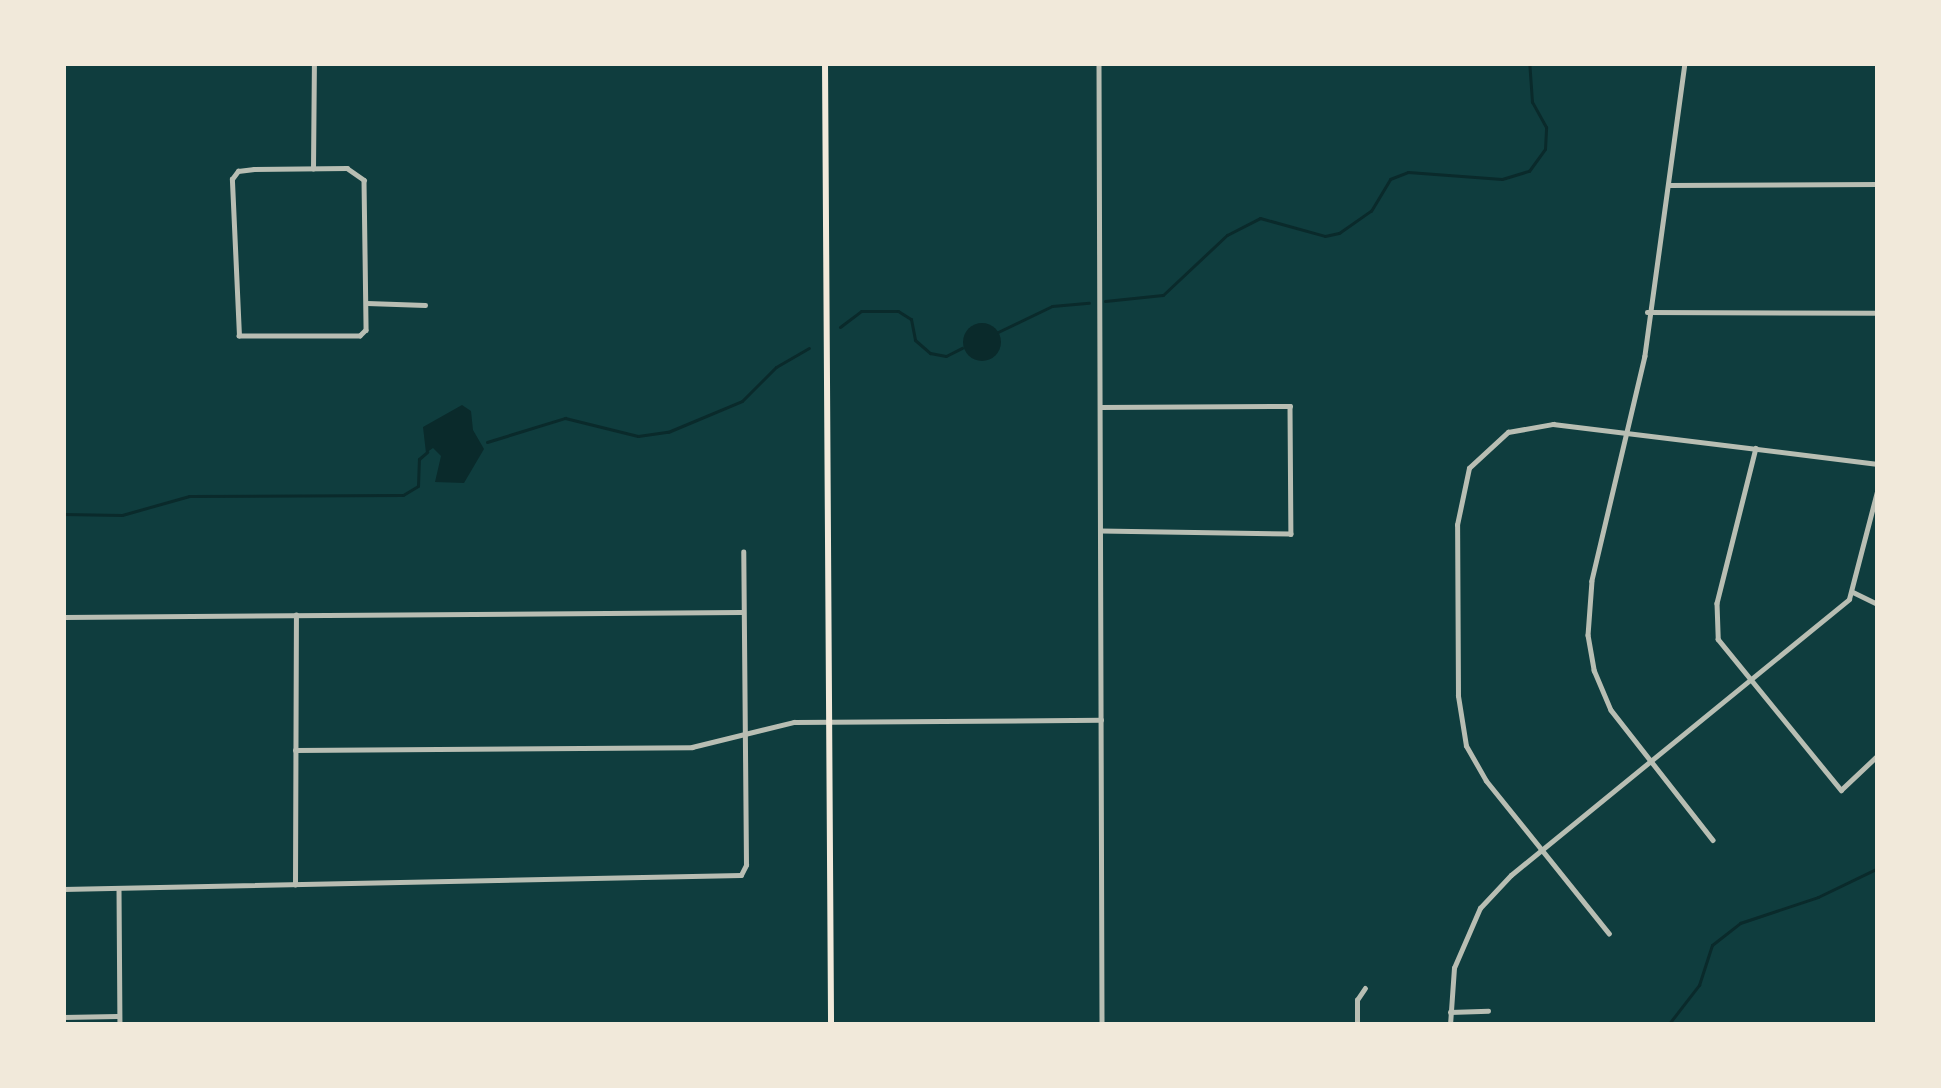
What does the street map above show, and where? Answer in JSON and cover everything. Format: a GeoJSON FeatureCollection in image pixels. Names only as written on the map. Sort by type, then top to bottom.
{"type":"FeatureCollection","features":[{"type":"Feature","properties":{"kind":"main road"},"geometry":{"type":"LineString","coordinates":[[825,63],[831,1025]]}},
{"type":"Feature","properties":{"kind":"street"},"geometry":{"type":"LineString","coordinates":[[313,169],[314,63]]}},
{"type":"Feature","properties":{"kind":"street"},"geometry":{"type":"LineString","coordinates":[[1099,63],[1102,1025]]}},
{"type":"Feature","properties":{"kind":"street"},"geometry":{"type":"LineString","coordinates":[[1684,63],[1647,312],[1645,356],[1592,580],[1588,635],[1604,697],[1714,840]]}},
{"type":"Feature","properties":{"kind":"street"},"geometry":{"type":"LineString","coordinates":[[347,168],[364,180],[366,330],[360,336],[248,339],[236,328],[232,179],[238,171],[254,169],[313,169],[347,168]]}},
{"type":"Feature","properties":{"kind":"street"},"geometry":{"type":"LineString","coordinates":[[1667,185],[1878,184]]}},
{"type":"Feature","properties":{"kind":"street"},"geometry":{"type":"LineString","coordinates":[[367,303],[425,305]]}},
{"type":"Feature","properties":{"kind":"street"},"geometry":{"type":"LineString","coordinates":[[1647,312],[1878,313]]}},
{"type":"Feature","properties":{"kind":"street"},"geometry":{"type":"LineString","coordinates":[[1100,407],[1290,406],[1291,534],[1101,531]]}},
{"type":"Feature","properties":{"kind":"street"},"geometry":{"type":"LineString","coordinates":[[1609,934],[1486,781],[1460,725],[1460,492],[1480,453],[1508,432],[1552,424],[1878,464]]}},
{"type":"Feature","properties":{"kind":"street"},"geometry":{"type":"LineString","coordinates":[[1756,448],[1714,619],[1718,639],[1841,790],[1878,755]]}},
{"type":"Feature","properties":{"kind":"street"},"geometry":{"type":"LineString","coordinates":[[1450,1025],[1454,968],[1468,928],[1495,890],[1830,617],[1853,592],[1878,488]]}},
{"type":"Feature","properties":{"kind":"street"},"geometry":{"type":"LineString","coordinates":[[63,889],[741,875],[746,866],[743,552]]}},
{"type":"Feature","properties":{"kind":"street"},"geometry":{"type":"LineString","coordinates":[[1853,592],[1878,604]]}},
{"type":"Feature","properties":{"kind":"street"},"geometry":{"type":"LineString","coordinates":[[63,616],[743,612]]}},
{"type":"Feature","properties":{"kind":"street"},"geometry":{"type":"LineString","coordinates":[[295,885],[296,615]]}},
{"type":"Feature","properties":{"kind":"street"},"geometry":{"type":"LineString","coordinates":[[295,750],[692,747],[781,724],[1101,720]]}},
{"type":"Feature","properties":{"kind":"street"},"geometry":{"type":"LineString","coordinates":[[119,888],[120,1025]]}},
{"type":"Feature","properties":{"kind":"street"},"geometry":{"type":"LineString","coordinates":[[1357,1025],[1357,1000],[1365,988]]}},
{"type":"Feature","properties":{"kind":"street"},"geometry":{"type":"LineString","coordinates":[[1450,1012],[1488,1011]]}},
{"type":"Feature","properties":{"kind":"street"},"geometry":{"type":"LineString","coordinates":[[63,1017],[120,1016]]}},
{"type":"Feature","properties":{"kind":"water"},"geometry":{"type":"Polygon","coordinates":[[[982,323],[996,328],[1001,342],[996,356],[982,361],[968,356],[963,342],[968,328],[982,323]]]}},
{"type":"Feature","properties":{"kind":"water"},"geometry":{"type":"Polygon","coordinates":[[[462,405],[471,411],[473,430],[484,449],[464,483],[435,482],[441,456],[433,448],[426,453],[423,427],[462,405]]]}},
{"type":"Feature","properties":{"kind":"waterway"},"geometry":{"type":"LineString","coordinates":[[1105,301],[1163,295],[1227,235],[1260,218],[1325,236],[1339,233],[1371,211],[1390,179],[1408,172],[1502,179],[1529,171],[1545,149],[1546,127],[1532,102],[1529,63]]}},
{"type":"Feature","properties":{"kind":"waterway"},"geometry":{"type":"LineString","coordinates":[[998,332],[1052,306],[1089,303]]}},
{"type":"Feature","properties":{"kind":"waterway"},"geometry":{"type":"LineString","coordinates":[[840,327],[861,311],[898,311],[911,319],[915,340],[930,353],[946,356],[962,348]]}},
{"type":"Feature","properties":{"kind":"waterway"},"geometry":{"type":"LineString","coordinates":[[487,442],[565,418],[638,436],[668,432],[742,401],[776,367],[809,348]]}},
{"type":"Feature","properties":{"kind":"waterway"},"geometry":{"type":"LineString","coordinates":[[63,514],[122,515],[189,496],[403,495],[418,486],[419,459],[427,452]]}},
{"type":"Feature","properties":{"kind":"waterway"},"geometry":{"type":"LineString","coordinates":[[1668,1025],[1699,985],[1712,945],[1740,923],[1818,897],[1878,868]]}}]}
